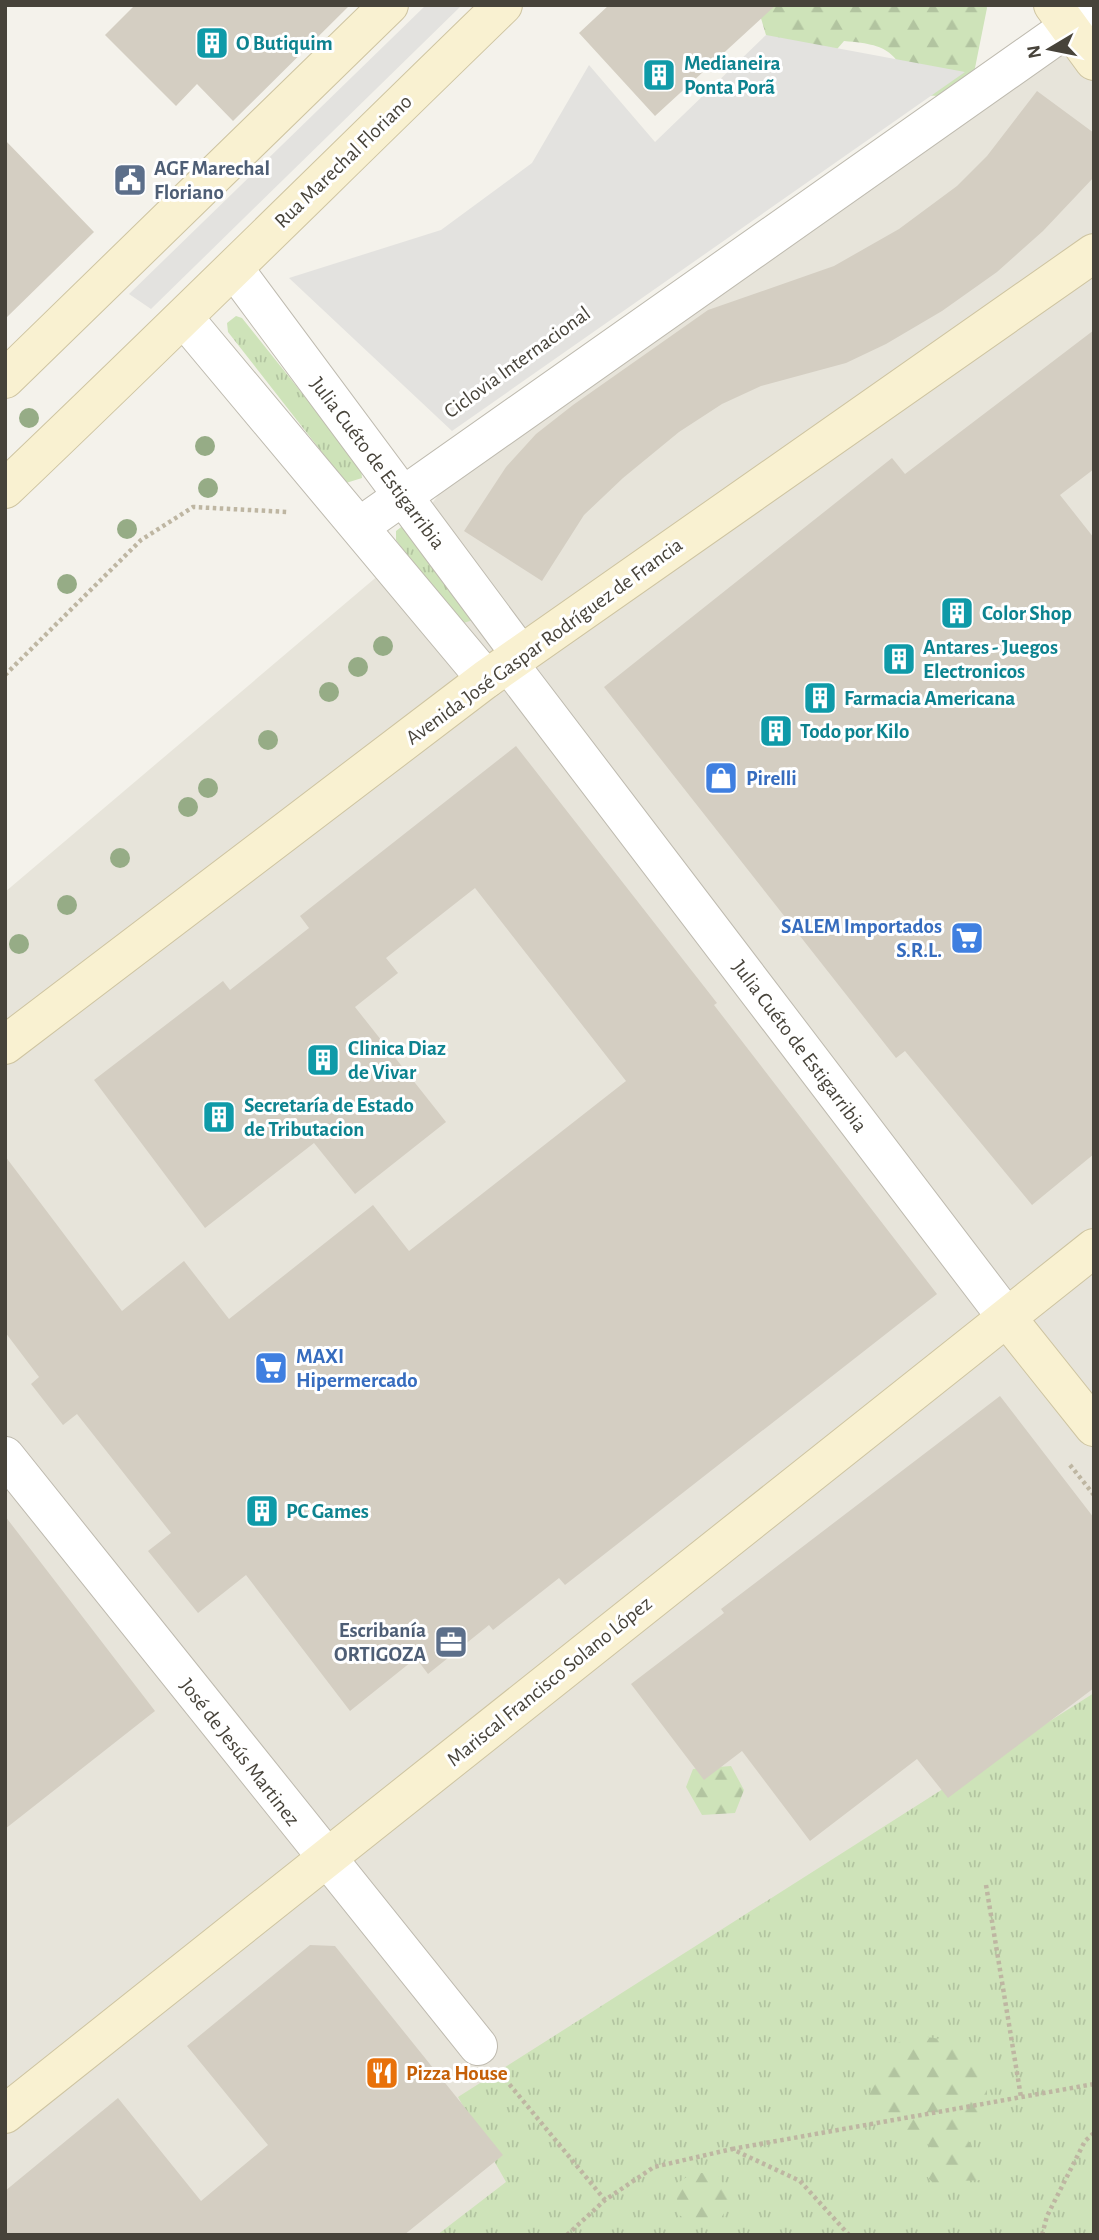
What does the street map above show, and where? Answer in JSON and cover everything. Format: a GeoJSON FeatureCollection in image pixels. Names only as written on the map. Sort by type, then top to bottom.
{"type":"FeatureCollection","features":[{"type":"Feature","properties":{"kind":"main road"},"geometry":{"type":"LineString","coordinates":[[5,379],[389,5]]}},
{"type":"Feature","properties":{"kind":"main road","name":"Rua Marechal Floriano"},"geometry":{"type":"LineString","coordinates":[[5,489],[235,270],[279,222],[503,5]]}},
{"type":"Feature","properties":{"kind":"main road"},"geometry":{"type":"LineString","coordinates":[[1072,14],[1094,61]]}},
{"type":"Feature","properties":{"kind":"main road","name":"Avenida José Gaspar Rodríguez de Francia"},"geometry":{"type":"LineString","coordinates":[[5,1045],[505,666],[1094,254]]}},
{"type":"Feature","properties":{"kind":"main road","name":"Mariscal Francisco Solano López"},"geometry":{"type":"LineString","coordinates":[[5,2114],[1094,1248]]}},
{"type":"Feature","properties":{"kind":"main road","name":"Julia Cuéto de Estigarribia"},"geometry":{"type":"LineString","coordinates":[[1007,1318],[1094,1427]]}},
{"type":"Feature","properties":{"kind":"street"},"geometry":{"type":"LineString","coordinates":[[348,514],[403,496],[1072,14]]}},
{"type":"Feature","properties":{"kind":"street","name":"Julia Cuéto de Estigarribia"},"geometry":{"type":"LineString","coordinates":[[235,270],[403,496],[505,666],[1007,1318]]}},
{"type":"Feature","properties":{"kind":"street","name":"Julia Cuéto de Estigarribia"},"geometry":{"type":"LineString","coordinates":[[184,318],[348,514],[505,666]]}},
{"type":"Feature","properties":{"kind":"street","name":"José de Jesús Martinez"},"geometry":{"type":"LineString","coordinates":[[5,1456],[478,2046]]}},
{"type":"Feature","properties":{"kind":"path"},"geometry":{"type":"LineString","coordinates":[[5,675],[141,540],[193,507],[348,514]]}},
{"type":"Feature","properties":{"kind":"path"},"geometry":{"type":"LineString","coordinates":[[986,1885],[1021,2096]]}},
{"type":"Feature","properties":{"kind":"path"},"geometry":{"type":"LineString","coordinates":[[478,2046],[605,2200]]}},
{"type":"Feature","properties":{"kind":"path"},"geometry":{"type":"LineString","coordinates":[[567,2235],[605,2200],[654,2167],[732,2149],[1094,2084]]}},
{"type":"Feature","properties":{"kind":"path"},"geometry":{"type":"LineString","coordinates":[[1042,2235],[1047,2216],[1085,2141],[1094,2133]]}},
{"type":"Feature","properties":{"kind":"path"},"geometry":{"type":"LineString","coordinates":[[732,2149],[800,2181],[849,2235]]}},
{"type":"Feature","properties":{"kind":"shaded area"},"geometry":{"type":"Polygon","coordinates":[[[426,5],[462,5],[151,309],[129,294],[426,5]]]}},
{"type":"Feature","properties":{"kind":"shaded area"},"geometry":{"type":"Polygon","coordinates":[[[1094,32],[1094,2235],[5,2235],[5,892],[380,574],[459,467],[1094,32]]]}},
{"type":"Feature","properties":{"kind":"shaded area"},"geometry":{"type":"Polygon","coordinates":[[[766,35],[965,72],[452,431],[289,278],[441,230],[532,163],[589,65],[655,142],[766,35]]]}},
{"type":"Feature","properties":{"kind":"green space"},"geometry":{"type":"Polygon","coordinates":[[[757,5],[986,5],[987,8],[973,78],[940,96],[917,95],[891,54],[874,45],[844,41],[832,55],[798,62],[766,35],[757,5]]]}},
{"type":"Feature","properties":{"kind":"green space"},"geometry":{"type":"Polygon","coordinates":[[[236,316],[242,318],[361,467],[362,478],[346,483],[228,332],[227,323],[236,316]]]}},
{"type":"Feature","properties":{"kind":"green space"},"geometry":{"type":"Polygon","coordinates":[[[405,524],[473,620],[457,625],[396,540],[396,531],[405,524]]]}},
{"type":"Feature","properties":{"kind":"green space"},"geometry":{"type":"Polygon","coordinates":[[[1094,1693],[1094,2235],[437,2235],[506,2182],[458,2097],[1094,1693]]]}},
{"type":"Feature","properties":{"kind":"green space"},"geometry":{"type":"Polygon","coordinates":[[[731,1766],[744,1790],[735,1813],[702,1815],[686,1787],[693,1769],[731,1766]]]}},
{"type":"Feature","properties":{"kind":"green space"},"geometry":{"type":"Polygon","coordinates":[[[917,2036],[953,2043],[986,2062],[987,2093],[984,2113],[981,2122],[967,2137],[983,2180],[961,2181],[944,2193],[928,2178],[932,2149],[917,2137],[898,2133],[888,2127],[866,2100],[897,2043],[917,2036]]]}},
{"type":"Feature","properties":{"kind":"green space"},"geometry":{"type":"Polygon","coordinates":[[[694,2172],[718,2175],[732,2201],[719,2221],[698,2226],[679,2215],[675,2185],[694,2172]]]}},
{"type":"Feature","properties":{"kind":"building"},"geometry":{"type":"Polygon","coordinates":[[[135,5],[350,5],[233,121],[197,84],[176,106],[105,35],[135,5]]]}},
{"type":"Feature","properties":{"kind":"building","name":"Medianeira Ponta Porã"},"geometry":{"type":"Polygon","coordinates":[[[609,5],[776,5],[655,116],[579,33],[609,5]]]}},
{"type":"Feature","properties":{"kind":"building"},"geometry":{"type":"Polygon","coordinates":[[[1037,91],[1094,133],[1094,177],[1043,231],[997,272],[942,311],[886,344],[846,363],[761,386],[722,404],[679,432],[623,478],[584,515],[542,581],[464,531],[506,467],[536,434],[573,405],[708,310],[834,266],[899,229],[957,186],[987,156],[1037,91]]]}},
{"type":"Feature","properties":{"kind":"building"},"geometry":{"type":"Polygon","coordinates":[[[5,140],[94,232],[5,319],[5,140]]]}},
{"type":"Feature","properties":{"kind":"building"},"geometry":{"type":"Polygon","coordinates":[[[1094,330],[1094,469],[1060,495],[1094,538],[1094,1154],[1032,1205],[905,1051],[896,1058],[604,687],[892,458],[905,474],[1094,330]]]}},
{"type":"Feature","properties":{"kind":"building"},"geometry":{"type":"Polygon","coordinates":[[[516,746],[717,1003],[714,1005],[937,1294],[565,1585],[559,1578],[493,1630],[489,1625],[428,1674],[416,1658],[350,1711],[246,1575],[198,1613],[148,1551],[171,1533],[77,1414],[63,1425],[31,1384],[39,1377],[5,1332],[5,1156],[122,1311],[184,1261],[229,1319],[373,1205],[409,1251],[626,1081],[475,888],[386,958],[398,973],[355,1007],[446,1122],[355,1194],[314,1143],[205,1228],[94,1080],[223,981],[230,990],[309,928],[300,916],[516,746]]]}},
{"type":"Feature","properties":{"kind":"building"},"geometry":{"type":"Polygon","coordinates":[[[1000,1396],[1094,1518],[1094,1688],[948,1798],[917,1759],[810,1841],[742,1751],[704,1780],[631,1684],[724,1613],[721,1609],[1000,1396]]]}},
{"type":"Feature","properties":{"kind":"building"},"geometry":{"type":"Polygon","coordinates":[[[5,1516],[155,1711],[5,1829],[5,1516]]]}},
{"type":"Feature","properties":{"kind":"building"},"geometry":{"type":"Polygon","coordinates":[[[310,1945],[335,1946],[503,2155],[404,2235],[5,2235],[5,2191],[118,2098],[201,2201],[268,2145],[187,2046],[310,1945]]]}},
{"type":"Feature","properties":{"kind":"place","name":"O Butiquim"},"geometry":{"type":"Point","coordinates":[212,43]}},
{"type":"Feature","properties":{"kind":"place","name":"Medianeira Ponta Porã"},"geometry":{"type":"Point","coordinates":[659,75]}},
{"type":"Feature","properties":{"kind":"place","name":"AGF Marechal Floriano"},"geometry":{"type":"Point","coordinates":[130,180]}},
{"type":"Feature","properties":{"kind":"place","name":"Color Shop"},"geometry":{"type":"Point","coordinates":[957,613]}},
{"type":"Feature","properties":{"kind":"place","name":"Antares - Juegos Electronicos"},"geometry":{"type":"Point","coordinates":[899,659]}},
{"type":"Feature","properties":{"kind":"place","name":"Farmacia Americana"},"geometry":{"type":"Point","coordinates":[820,698]}},
{"type":"Feature","properties":{"kind":"place","name":"Todo por Kilo"},"geometry":{"type":"Point","coordinates":[776,731]}},
{"type":"Feature","properties":{"kind":"place","name":"Pirelli"},"geometry":{"type":"Point","coordinates":[721,778]}},
{"type":"Feature","properties":{"kind":"place","name":"SALEM Importados S.R.L."},"geometry":{"type":"Point","coordinates":[967,938]}},
{"type":"Feature","properties":{"kind":"place","name":"Clinica Diaz de Vivar"},"geometry":{"type":"Point","coordinates":[323,1060]}},
{"type":"Feature","properties":{"kind":"place","name":"Secretaría de Estado de Tributacion"},"geometry":{"type":"Point","coordinates":[219,1117]}},
{"type":"Feature","properties":{"kind":"place","name":"MAXI Hipermercado"},"geometry":{"type":"Point","coordinates":[271,1368]}},
{"type":"Feature","properties":{"kind":"place","name":"PC Games"},"geometry":{"type":"Point","coordinates":[262,1511]}},
{"type":"Feature","properties":{"kind":"place","name":"Escribanía ORTIGOZA"},"geometry":{"type":"Point","coordinates":[451,1642]}},
{"type":"Feature","properties":{"kind":"place","name":"Pizza House"},"geometry":{"type":"Point","coordinates":[382,2073]}}]}
